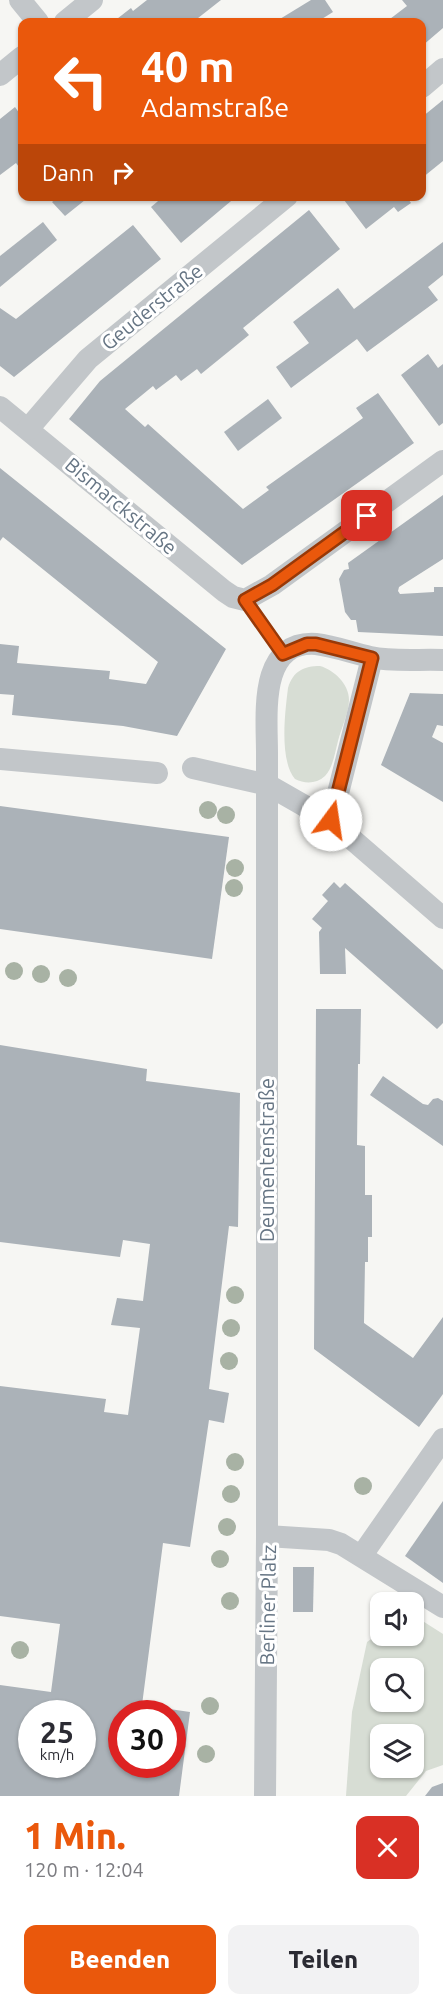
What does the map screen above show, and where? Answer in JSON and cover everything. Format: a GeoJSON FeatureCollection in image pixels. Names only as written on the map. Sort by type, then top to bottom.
{"type":"FeatureCollection","features":[{"type":"Feature","properties":{"kind":"street"},"geometry":{"type":"LineString","coordinates":[[20,0],[36,18]]}},
{"type":"Feature","properties":{"kind":"street"},"geometry":{"type":"LineString","coordinates":[[70,18],[92,0]]}},
{"type":"Feature","properties":{"kind":"street"},"geometry":{"type":"LineString","coordinates":[[0,75],[18,60]]}},
{"type":"Feature","properties":{"kind":"street"},"geometry":{"type":"LineString","coordinates":[[426,84],[443,69]]}},
{"type":"Feature","properties":{"kind":"street","name":"Geuderstraße"},"geometry":{"type":"LineString","coordinates":[[28,429],[88,359],[281,201]]}},
{"type":"Feature","properties":{"kind":"street","name":"Bismarckstraße"},"geometry":{"type":"LineString","coordinates":[[0,407],[224,591],[233,597],[245,600]]}},
{"type":"Feature","properties":{"kind":"street"},"geometry":{"type":"LineString","coordinates":[[245,600],[272,585],[443,461]]}},
{"type":"Feature","properties":{"kind":"street"},"geometry":{"type":"LineString","coordinates":[[283,654],[307,644],[316,644],[372,658],[443,660]]}},
{"type":"Feature","properties":{"kind":"street","name":"Deumentenstraße"},"geometry":{"type":"LineString","coordinates":[[267,1536],[267,700],[275,665],[283,654]]}},
{"type":"Feature","properties":{"kind":"street"},"geometry":{"type":"LineString","coordinates":[[331,820],[372,658]]}},
{"type":"Feature","properties":{"kind":"street"},"geometry":{"type":"LineString","coordinates":[[0,759],[158,773]]}},
{"type":"Feature","properties":{"kind":"street"},"geometry":{"type":"LineString","coordinates":[[193,768],[268,785],[331,820],[443,918]]}},
{"type":"Feature","properties":{"kind":"street"},"geometry":{"type":"LineString","coordinates":[[362,1555],[443,1439]]}},
{"type":"Feature","properties":{"kind":"street","name":"Berliner Platz"},"geometry":{"type":"LineString","coordinates":[[265,1796],[267,1536],[329,1540],[362,1555],[443,1607]]}},
{"type":"Feature","properties":{"kind":"lane"},"geometry":{"type":"LineString","coordinates":[[245,600],[283,654]]}},
{"type":"Feature","properties":{"kind":"shaded area"},"geometry":{"type":"Polygon","coordinates":[[[320,666],[335,674],[344,683],[349,705],[330,769],[322,779],[303,782],[295,779],[290,771],[285,748],[288,688],[293,677],[304,668],[320,666]]]}},
{"type":"Feature","properties":{"kind":"shaded area"},"geometry":{"type":"Polygon","coordinates":[[[424,1622],[443,1634],[443,1765],[424,1774],[424,1724],[370,1724],[370,1778],[420,1778],[406,1796],[346,1796],[352,1712],[367,1642],[370,1640],[370,1646],[424,1646],[424,1622]]]}},
{"type":"Feature","properties":{"kind":"building"},"geometry":{"type":"Polygon","coordinates":[[[147,0],[221,0],[198,18],[118,18],[131,8],[133,11],[147,0]]]}},
{"type":"Feature","properties":{"kind":"building"},"geometry":{"type":"Polygon","coordinates":[[[311,0],[325,0],[333,12],[323,18],[282,18],[311,0]]]}},
{"type":"Feature","properties":{"kind":"building"},"geometry":{"type":"Polygon","coordinates":[[[402,0],[443,0],[443,28],[426,43],[426,18],[391,18],[407,6],[402,0]]]}},
{"type":"Feature","properties":{"kind":"building"},"geometry":{"type":"Polygon","coordinates":[[[443,100],[443,161],[426,175],[426,114],[443,100]]]}},
{"type":"Feature","properties":{"kind":"building"},"geometry":{"type":"Polygon","coordinates":[[[15,107],[18,111],[18,166],[16,163],[0,175],[0,119],[15,107]]]}},
{"type":"Feature","properties":{"kind":"building"},"geometry":{"type":"Polygon","coordinates":[[[53,201],[84,201],[65,216],[53,201]]]}},
{"type":"Feature","properties":{"kind":"building"},"geometry":{"type":"Polygon","coordinates":[[[158,201],[231,201],[181,243],[151,207],[158,201]]]}},
{"type":"Feature","properties":{"kind":"building"},"geometry":{"type":"Polygon","coordinates":[[[345,201],[410,201],[411,203],[398,212],[394,207],[366,229],[345,201]]]}},
{"type":"Feature","properties":{"kind":"building"},"geometry":{"type":"Polygon","coordinates":[[[309,210],[340,249],[243,328],[249,335],[201,374],[197,369],[181,381],[176,375],[156,390],[153,386],[125,409],[145,427],[148,424],[243,509],[269,490],[266,487],[363,418],[356,408],[378,393],[414,443],[242,565],[69,419],[100,381],[309,210]]]}},
{"type":"Feature","properties":{"kind":"building"},"geometry":{"type":"Polygon","coordinates":[[[43,222],[57,240],[0,287],[0,256],[43,222]]]}},
{"type":"Feature","properties":{"kind":"building"},"geometry":{"type":"Polygon","coordinates":[[[133,225],[161,259],[14,377],[0,366],[0,308],[16,319],[133,225]]]}},
{"type":"Feature","properties":{"kind":"building"},"geometry":{"type":"Polygon","coordinates":[[[443,242],[443,275],[428,287],[438,300],[367,352],[357,339],[291,388],[276,367],[309,343],[293,322],[338,288],[354,309],[443,242]]]}},
{"type":"Feature","properties":{"kind":"building"},"geometry":{"type":"Polygon","coordinates":[[[428,354],[438,368],[443,364],[443,423],[439,426],[401,375],[428,354]]]}},
{"type":"Feature","properties":{"kind":"building"},"geometry":{"type":"Polygon","coordinates":[[[268,399],[282,418],[238,451],[224,432],[268,399]]]}},
{"type":"Feature","properties":{"kind":"building"},"geometry":{"type":"Polygon","coordinates":[[[0,468],[226,649],[177,736],[123,726],[12,715],[14,695],[0,694],[0,644],[19,646],[17,663],[110,671],[109,679],[146,684],[158,662],[3,537],[0,541],[0,468]]]}},
{"type":"Feature","properties":{"kind":"building"},"geometry":{"type":"Polygon","coordinates":[[[443,495],[443,559],[399,587],[398,591],[400,594],[434,592],[434,587],[443,587],[443,636],[358,632],[356,620],[351,620],[345,612],[339,579],[344,570],[349,569],[348,563],[443,495]]]}},
{"type":"Feature","properties":{"kind":"building"},"geometry":{"type":"Polygon","coordinates":[[[410,693],[443,694],[443,726],[437,725],[432,737],[443,743],[443,802],[381,765],[410,693]]]}},
{"type":"Feature","properties":{"kind":"building"},"geometry":{"type":"Polygon","coordinates":[[[0,806],[229,837],[212,959],[0,929],[0,806]]]}},
{"type":"Feature","properties":{"kind":"building"},"geometry":{"type":"Polygon","coordinates":[[[334,882],[340,888],[345,883],[443,970],[443,1023],[437,1029],[345,948],[346,974],[320,974],[319,932],[322,928],[312,919],[328,901],[322,895],[334,882]]]}},
{"type":"Feature","properties":{"kind":"building"},"geometry":{"type":"Polygon","coordinates":[[[316,1009],[361,1009],[357,1145],[365,1146],[365,1195],[372,1195],[372,1237],[368,1237],[368,1262],[365,1262],[364,1323],[413,1358],[443,1317],[443,1394],[419,1427],[314,1349],[316,1009]]]}},
{"type":"Feature","properties":{"kind":"building"},"geometry":{"type":"Polygon","coordinates":[[[0,1045],[147,1069],[146,1081],[240,1093],[238,1227],[229,1226],[209,1389],[229,1393],[224,1423],[209,1420],[190,1547],[163,1543],[143,1700],[108,1700],[108,1778],[181,1778],[179,1796],[0,1796],[0,1685],[51,1692],[60,1624],[0,1616],[0,1386],[106,1399],[104,1412],[128,1415],[140,1328],[111,1325],[117,1298],[143,1301],[150,1244],[123,1240],[120,1257],[0,1242],[0,1045]]]}},
{"type":"Feature","properties":{"kind":"building"},"geometry":{"type":"Polygon","coordinates":[[[383,1076],[423,1104],[428,1105],[433,1099],[438,1098],[443,1101],[443,1146],[370,1095],[383,1076]]]}},
{"type":"Feature","properties":{"kind":"building"},"geometry":{"type":"Polygon","coordinates":[[[443,1501],[443,1583],[405,1556],[443,1501]]]}},
{"type":"Feature","properties":{"kind":"building"},"geometry":{"type":"Polygon","coordinates":[[[293,1567],[314,1567],[313,1612],[293,1612],[293,1567]]]}},
{"type":"Feature","properties":{"kind":"building"},"geometry":{"type":"Polygon","coordinates":[[[186,1711],[190,1712],[186,1743],[186,1711]]]}},
{"type":"Feature","properties":{"kind":"building"},"geometry":{"type":"Polygon","coordinates":[[[443,1783],[443,1796],[425,1796],[432,1787],[443,1783]]]}},
{"type":"Feature","properties":{"kind":"route"},"geometry":{"type":"LineString","coordinates":[[331,820],[372,658],[316,644],[307,644],[283,654],[245,600],[272,585],[367,516]]}}]}
